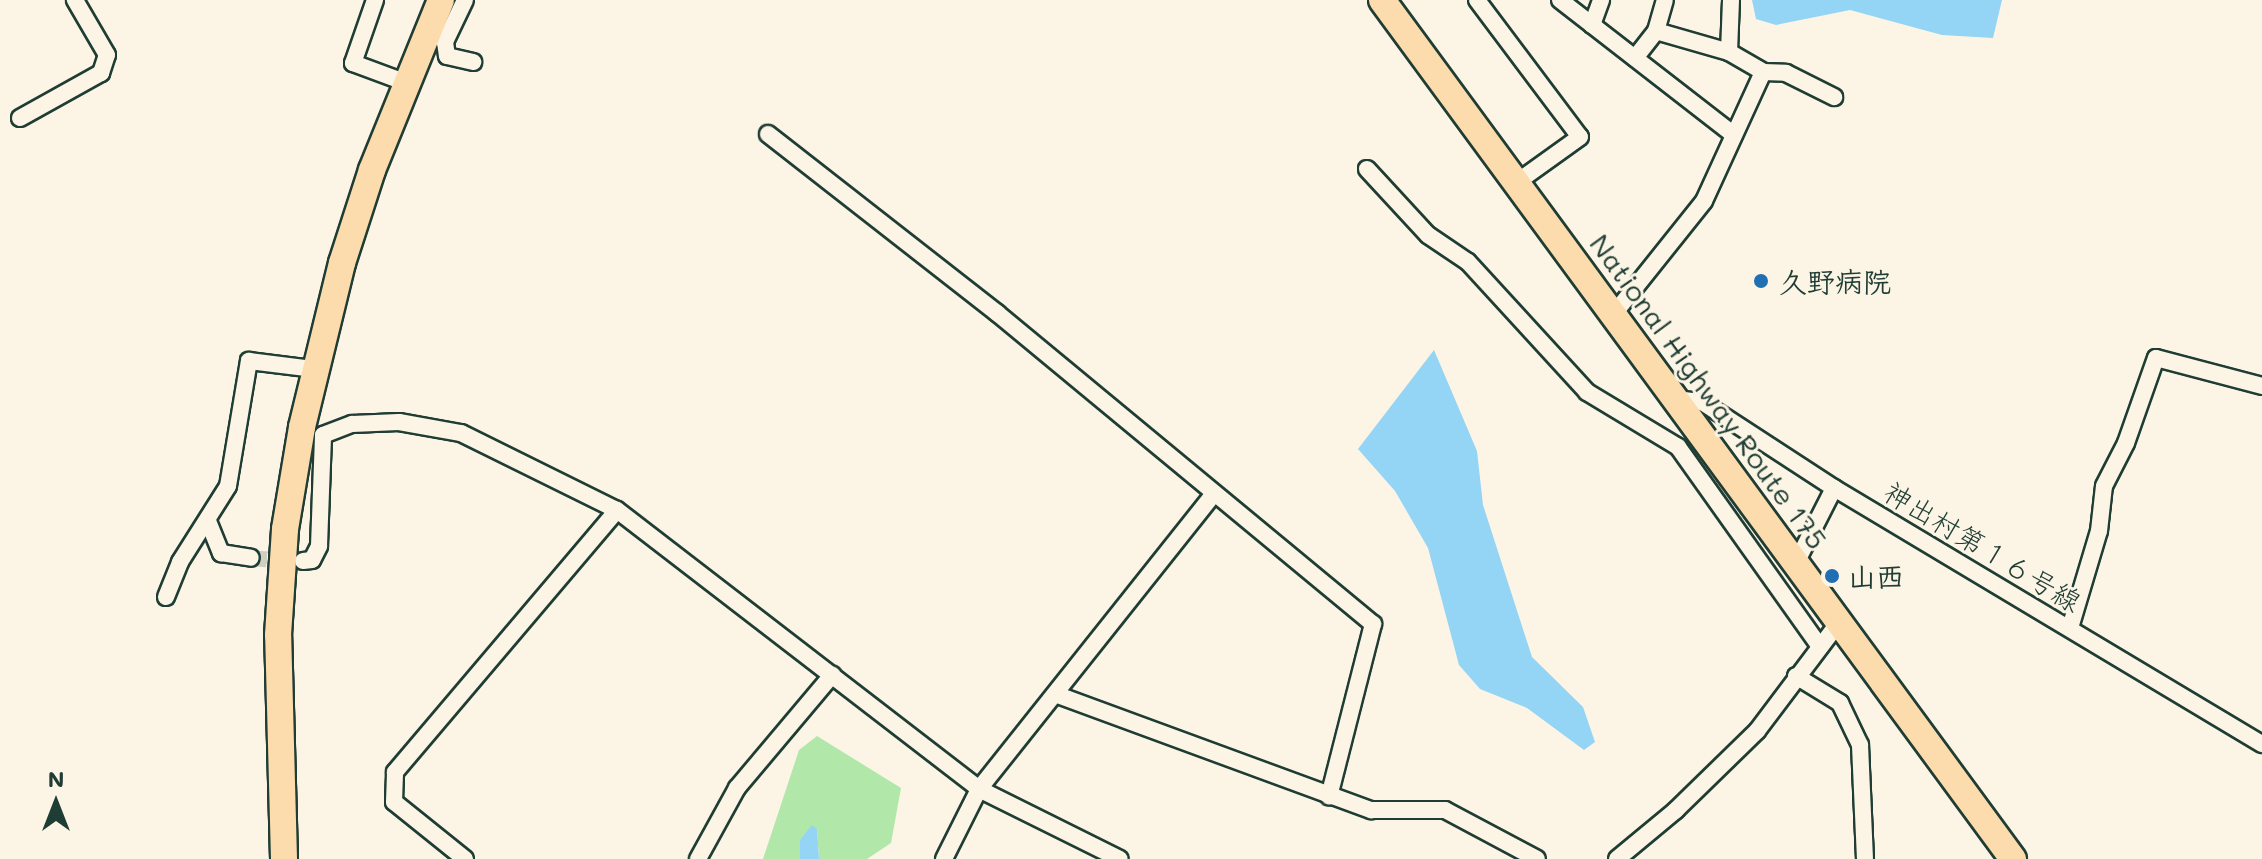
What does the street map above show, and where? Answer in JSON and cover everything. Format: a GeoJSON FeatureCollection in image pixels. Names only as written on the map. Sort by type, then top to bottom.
{"type":"FeatureCollection","features":[{"type":"Feature","properties":{"kind":"highway"},"geometry":{"type":"LineString","coordinates":[[284,859],[278,635],[285,529],[312,431],[313,369],[342,263],[404,82],[441,0]]}},
{"type":"Feature","properties":{"kind":"highway","name":"National Highway Route 175"},"geometry":{"type":"LineString","coordinates":[[1382,0],[2013,859]]}},
{"type":"Feature","properties":{"kind":"street"},"geometry":{"type":"LineString","coordinates":[[20,118],[101,73],[107,55],[75,0]]}},
{"type":"Feature","properties":{"kind":"street"},"geometry":{"type":"LineString","coordinates":[[375,0],[353,63],[404,82]]}},
{"type":"Feature","properties":{"kind":"street"},"geometry":{"type":"LineString","coordinates":[[465,0],[445,42],[447,56],[473,62]]}},
{"type":"Feature","properties":{"kind":"street"},"geometry":{"type":"LineString","coordinates":[[1477,0],[1580,137],[1516,183]]}},
{"type":"Feature","properties":{"kind":"street"},"geometry":{"type":"LineString","coordinates":[[1560,0],[1734,135]]}},
{"type":"Feature","properties":{"kind":"street"},"geometry":{"type":"LineString","coordinates":[[1592,25],[1601,0]]}},
{"type":"Feature","properties":{"kind":"street"},"geometry":{"type":"LineString","coordinates":[[1635,58],[1656,31],[1665,0]]}},
{"type":"Feature","properties":{"kind":"street"},"geometry":{"type":"LineString","coordinates":[[1729,52],[1731,0]]}},
{"type":"Feature","properties":{"kind":"street"},"geometry":{"type":"LineString","coordinates":[[1656,31],[1729,52],[1763,72],[1786,73],[1834,97]]}},
{"type":"Feature","properties":{"kind":"street"},"geometry":{"type":"LineString","coordinates":[[1613,315],[1704,201],[1763,72]]}},
{"type":"Feature","properties":{"kind":"street"},"geometry":{"type":"LineString","coordinates":[[768,134],[997,313],[1213,495],[1373,624],[1329,796]]}},
{"type":"Feature","properties":{"kind":"street"},"geometry":{"type":"LineString","coordinates":[[1367,169],[1428,235],[1468,262],[1587,392],[1678,447],[1820,647]]}},
{"type":"Feature","properties":{"kind":"street"},"geometry":{"type":"LineString","coordinates":[[2070,628],[2099,531],[2104,486],[2126,443],[2156,358],[2262,386]]}},
{"type":"Feature","properties":{"kind":"street"},"geometry":{"type":"LineString","coordinates":[[166,597],[180,562],[208,521],[234,468],[249,361],[313,369]]}},
{"type":"Feature","properties":{"kind":"street","name":"神出村第１６号線"},"geometry":{"type":"LineString","coordinates":[[1676,399],[1702,402],[1834,488],[2262,744]]}},
{"type":"Feature","properties":{"kind":"street"},"geometry":{"type":"LineString","coordinates":[[303,561],[312,560],[319,546],[312,431],[352,424],[399,422],[461,433],[617,510],[979,789],[1120,859]]}},
{"type":"Feature","properties":{"kind":"street"},"geometry":{"type":"LineString","coordinates":[[1796,563],[1834,488]]}},
{"type":"Feature","properties":{"kind":"street"},"geometry":{"type":"LineString","coordinates":[[944,859],[979,789],[1213,495]]}},
{"type":"Feature","properties":{"kind":"street"},"geometry":{"type":"LineString","coordinates":[[465,859],[394,802],[395,772],[617,510]]}},
{"type":"Feature","properties":{"kind":"street"},"geometry":{"type":"LineString","coordinates":[[208,521],[221,553],[251,558]]}},
{"type":"Feature","properties":{"kind":"street"},"geometry":{"type":"LineString","coordinates":[[1617,859],[1676,810],[1757,731],[1839,622]]}},
{"type":"Feature","properties":{"kind":"street"},"geometry":{"type":"LineString","coordinates":[[698,859],[737,788],[832,675]]}},
{"type":"Feature","properties":{"kind":"street"},"geometry":{"type":"LineString","coordinates":[[1796,676],[1840,703],[1860,745],[1865,859]]}},
{"type":"Feature","properties":{"kind":"street"},"geometry":{"type":"LineString","coordinates":[[1055,694],[1371,810],[1445,810],[1537,859]]}},
{"type":"Feature","properties":{"kind":"green space"},"geometry":{"type":"Polygon","coordinates":[[[817,736],[901,788],[891,843],[867,859],[819,859],[817,829],[800,840],[800,859],[763,859],[799,750],[817,736]]]}},
{"type":"Feature","properties":{"kind":"water"},"geometry":{"type":"Polygon","coordinates":[[[1752,0],[2002,0],[1993,38],[1942,35],[1850,10],[1776,25],[1756,19],[1752,0]]]}},
{"type":"Feature","properties":{"kind":"water"},"geometry":{"type":"Polygon","coordinates":[[[1434,350],[1477,451],[1483,505],[1532,657],[1583,707],[1595,742],[1584,750],[1527,708],[1480,689],[1459,665],[1428,548],[1395,491],[1358,449],[1434,350]]]}},
{"type":"Feature","properties":{"kind":"water"},"geometry":{"type":"Polygon","coordinates":[[[812,825],[817,829],[819,859],[800,859],[800,840],[812,825]]]}},
{"type":"Feature","properties":{"kind":"tunnel"},"geometry":{"type":"LineString","coordinates":[[251,558],[289,561]]}},
{"type":"Feature","properties":{"kind":"place","name":"久野病院"},"geometry":{"type":"Point","coordinates":[1761,281]}},
{"type":"Feature","properties":{"kind":"place","name":"山西"},"geometry":{"type":"Point","coordinates":[1832,576]}}]}
